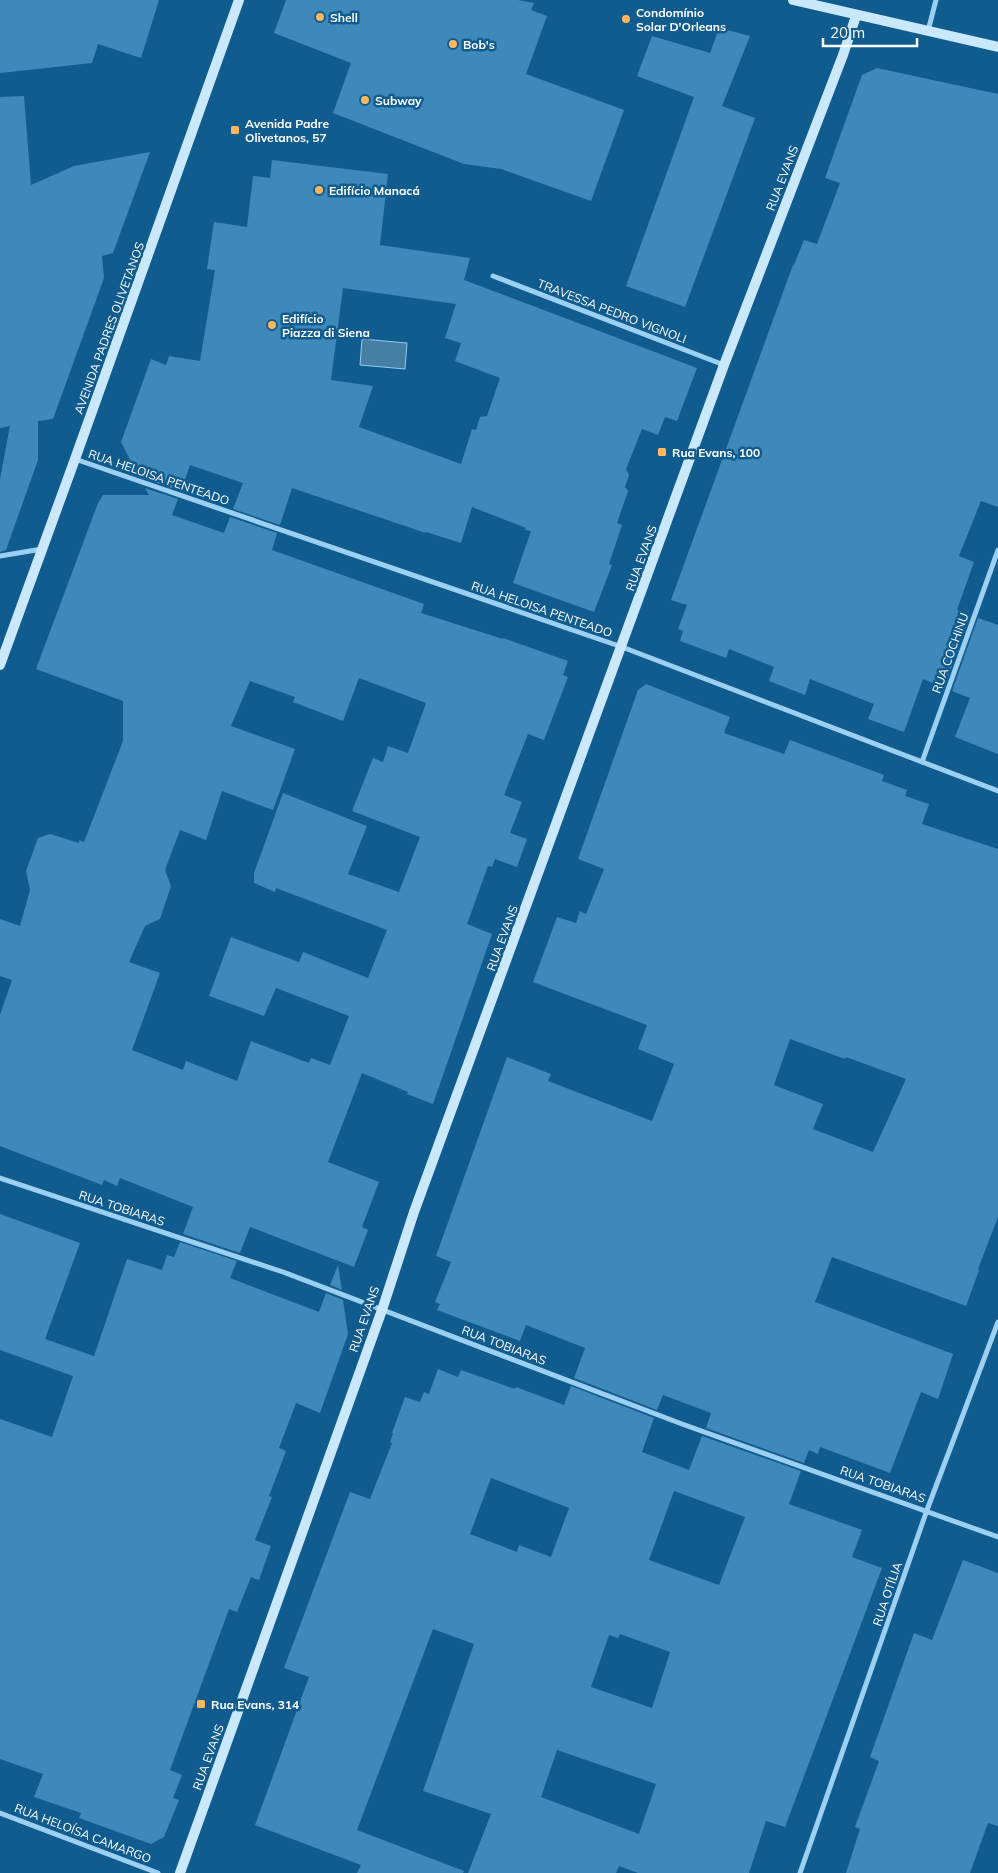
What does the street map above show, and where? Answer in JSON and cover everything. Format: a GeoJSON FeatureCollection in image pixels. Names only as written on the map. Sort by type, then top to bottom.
{"type":"FeatureCollection","features":[{"type":"Feature","properties":{"kind":"street","name":"AVENIDA PADRES OLIVETANOS"},"geometry":{"type":"LineString","coordinates":[[0,664],[239,0]]}},
{"type":"Feature","properties":{"kind":"street"},"geometry":{"type":"LineString","coordinates":[[793,0],[856,16],[998,47]]}},
{"type":"Feature","properties":{"kind":"street"},"geometry":{"type":"LineString","coordinates":[[928,32],[936,0]]}},
{"type":"Feature","properties":{"kind":"street","name":"RUA EVANS"},"geometry":{"type":"LineString","coordinates":[[180,1873],[382,1310],[406,1236],[724,365],[843,55],[856,16]]}},
{"type":"Feature","properties":{"kind":"street","name":"TRAVESSA PEDRO VIGNOLI"},"geometry":{"type":"LineString","coordinates":[[494,276],[724,365]]}},
{"type":"Feature","properties":{"kind":"street","name":"RUA HELOISA PENTEADO"},"geometry":{"type":"LineString","coordinates":[[75,459],[622,647],[998,791]]}},
{"type":"Feature","properties":{"kind":"street"},"geometry":{"type":"LineString","coordinates":[[0,556],[42,550]]}},
{"type":"Feature","properties":{"kind":"street","name":"RUA COCHINU"},"geometry":{"type":"LineString","coordinates":[[922,762],[998,550]]}},
{"type":"Feature","properties":{"kind":"street","name":"RUA TOBIARAS"},"geometry":{"type":"LineString","coordinates":[[0,1178],[283,1272],[682,1424],[927,1510],[998,1537]]}},
{"type":"Feature","properties":{"kind":"street","name":"RUA OTÍLIA"},"geometry":{"type":"LineString","coordinates":[[800,1873],[927,1510],[998,1322]]}},
{"type":"Feature","properties":{"kind":"street","name":"RUA HELOÍSA CAMARGO"},"geometry":{"type":"LineString","coordinates":[[0,1812],[158,1873]]}},
{"type":"Feature","properties":{"kind":"water"},"geometry":{"type":"Polygon","coordinates":[[[362,339],[407,343],[405,369],[360,365],[362,339]]]}},
{"type":"Feature","properties":{"kind":"building"},"geometry":{"type":"Polygon","coordinates":[[[0,0],[159,0],[141,58],[98,44],[92,63],[0,73],[0,0]]]}},
{"type":"Feature","properties":{"kind":"building"},"geometry":{"type":"Polygon","coordinates":[[[286,0],[518,0],[534,3],[531,10],[547,16],[526,74],[624,110],[591,201],[501,169],[464,164],[333,113],[351,63],[274,33],[286,0]]]}},
{"type":"Feature","properties":{"kind":"building"},"geometry":{"type":"Polygon","coordinates":[[[719,28],[750,36],[722,106],[755,118],[685,307],[626,286],[694,97],[637,76],[652,36],[710,53],[719,28]]]}},
{"type":"Feature","properties":{"kind":"building"},"geometry":{"type":"Polygon","coordinates":[[[877,68],[998,94],[998,507],[981,501],[959,556],[974,562],[957,610],[970,615],[944,688],[923,679],[904,732],[868,719],[874,704],[810,679],[805,695],[769,681],[774,667],[729,649],[726,658],[680,641],[683,631],[678,629],[687,605],[671,600],[793,265],[804,240],[817,244],[840,183],[825,178],[862,75],[877,68]]]}},
{"type":"Feature","properties":{"kind":"building"},"geometry":{"type":"Polygon","coordinates":[[[24,96],[31,185],[74,166],[150,152],[113,253],[102,256],[104,278],[53,419],[38,421],[38,460],[6,550],[0,552],[0,479],[10,426],[0,428],[0,97],[24,96]]]}},
{"type":"Feature","properties":{"kind":"building"},"geometry":{"type":"Polygon","coordinates":[[[272,160],[388,174],[380,245],[470,258],[464,280],[697,368],[677,421],[665,417],[658,435],[642,429],[626,469],[629,475],[625,487],[628,491],[617,523],[622,525],[609,564],[612,565],[594,612],[513,583],[531,531],[472,507],[461,543],[292,488],[280,525],[233,509],[243,483],[190,465],[181,491],[139,477],[121,442],[151,359],[166,365],[169,356],[200,361],[215,270],[207,269],[214,222],[247,227],[253,176],[270,178],[272,160]],[[343,288],[331,380],[373,386],[359,427],[461,464],[472,429],[476,430],[480,417],[487,416],[500,378],[455,361],[461,343],[445,338],[456,304],[343,288]]]}},
{"type":"Feature","properties":{"kind":"building"},"geometry":{"type":"Polygon","coordinates":[[[145,488],[178,499],[172,515],[224,533],[230,517],[277,533],[272,550],[424,604],[421,613],[503,638],[568,661],[563,675],[568,677],[544,740],[528,734],[504,795],[522,802],[510,833],[527,839],[517,867],[495,859],[492,867],[488,866],[467,924],[492,934],[433,1104],[362,1073],[328,1162],[379,1182],[362,1227],[368,1230],[354,1267],[250,1227],[240,1253],[183,1234],[193,1207],[120,1178],[117,1186],[104,1180],[102,1185],[0,1146],[0,1015],[12,980],[0,976],[0,919],[20,926],[30,890],[26,871],[38,838],[50,834],[79,843],[79,840],[84,842],[123,741],[123,701],[36,669],[98,503],[103,495],[149,495],[145,488]],[[359,678],[343,721],[293,702],[295,697],[250,681],[231,726],[295,749],[273,810],[222,791],[206,840],[180,830],[165,870],[171,886],[160,919],[145,926],[129,962],[160,973],[132,1050],[183,1070],[186,1061],[237,1081],[251,1041],[309,1063],[311,1058],[330,1065],[349,1016],[276,988],[264,1016],[209,996],[231,937],[299,962],[303,952],[368,978],[387,930],[276,888],[275,892],[254,883],[254,873],[283,793],[367,826],[348,874],[399,892],[420,837],[352,811],[373,758],[383,762],[388,746],[408,753],[426,703],[359,678]]]}},
{"type":"Feature","properties":{"kind":"building"},"geometry":{"type":"Polygon","coordinates":[[[978,618],[998,625],[998,754],[955,737],[970,698],[952,691],[978,618]]]}},
{"type":"Feature","properties":{"kind":"building"},"geometry":{"type":"Polygon","coordinates":[[[646,684],[730,717],[724,733],[784,754],[790,740],[884,775],[882,781],[907,790],[905,796],[929,804],[922,824],[998,849],[998,1217],[966,1306],[832,1257],[815,1302],[953,1354],[938,1399],[921,1392],[890,1473],[820,1447],[818,1454],[809,1450],[804,1463],[706,1428],[711,1413],[663,1395],[657,1410],[574,1378],[585,1348],[526,1325],[520,1341],[437,1310],[440,1304],[435,1302],[451,1262],[436,1256],[507,1057],[551,1074],[548,1081],[652,1121],[674,1064],[638,1049],[647,1025],[533,982],[557,917],[576,923],[580,911],[586,914],[604,869],[578,859],[638,690],[646,684]],[[790,1039],[774,1085],[823,1104],[813,1129],[873,1152],[906,1079],[846,1057],[845,1059],[790,1039]]]}},
{"type":"Feature","properties":{"kind":"building"},"geometry":{"type":"Polygon","coordinates":[[[0,1214],[80,1243],[45,1339],[94,1356],[127,1259],[162,1270],[167,1255],[174,1257],[180,1242],[237,1261],[230,1278],[319,1312],[326,1293],[343,1300],[348,1334],[320,1413],[296,1403],[279,1448],[286,1451],[269,1496],[272,1497],[255,1540],[271,1546],[259,1580],[251,1577],[237,1612],[229,1609],[170,1770],[182,1775],[173,1798],[179,1800],[164,1837],[151,1844],[79,1818],[81,1813],[34,1797],[43,1774],[0,1759],[0,1419],[52,1437],[73,1376],[0,1350],[0,1214]]]}},
{"type":"Feature","properties":{"kind":"building"},"geometry":{"type":"Polygon","coordinates":[[[338,1265],[342,1290],[330,1285],[338,1265]]]}},
{"type":"Feature","properties":{"kind":"building"},"geometry":{"type":"Polygon","coordinates":[[[438,1369],[458,1377],[461,1370],[515,1389],[516,1387],[564,1405],[571,1386],[654,1418],[642,1452],[689,1470],[702,1436],[801,1471],[789,1504],[862,1530],[852,1557],[882,1568],[785,1827],[766,1821],[749,1873],[638,1873],[619,1866],[616,1873],[468,1873],[491,1814],[423,1791],[474,1644],[433,1629],[357,1830],[464,1871],[463,1873],[357,1873],[361,1865],[255,1825],[309,1677],[284,1668],[350,1492],[370,1499],[392,1443],[390,1442],[392,1433],[405,1397],[420,1402],[424,1392],[429,1394],[438,1369]],[[491,1478],[470,1534],[517,1552],[519,1545],[551,1557],[569,1508],[491,1478]],[[674,1491],[649,1560],[719,1585],[745,1517],[674,1491]],[[620,1634],[618,1638],[609,1635],[591,1687],[652,1708],[670,1652],[620,1634]],[[557,1750],[541,1797],[639,1834],[656,1784],[557,1750]]]}},
{"type":"Feature","properties":{"kind":"building"},"geometry":{"type":"Polygon","coordinates":[[[963,1560],[998,1573],[998,1826],[988,1823],[970,1873],[846,1873],[860,1829],[855,1827],[879,1761],[870,1757],[914,1633],[932,1640],[963,1560]]]}},
{"type":"Feature","properties":{"kind":"place","name":"Shell"},"geometry":{"type":"Point","coordinates":[320,17]}},
{"type":"Feature","properties":{"kind":"place","name":"Condomínio Solar D'Orleans"},"geometry":{"type":"Point","coordinates":[626,19]}},
{"type":"Feature","properties":{"kind":"place","name":"Bob's"},"geometry":{"type":"Point","coordinates":[453,44]}},
{"type":"Feature","properties":{"kind":"place","name":"Subway"},"geometry":{"type":"Point","coordinates":[365,100]}},
{"type":"Feature","properties":{"kind":"place","name":"Avenida Padre Olivetanos, 57"},"geometry":{"type":"Point","coordinates":[235,130]}},
{"type":"Feature","properties":{"kind":"place","name":"Edifício Manacá"},"geometry":{"type":"Point","coordinates":[319,190]}},
{"type":"Feature","properties":{"kind":"place","name":"Edifício Piazza di Siena"},"geometry":{"type":"Point","coordinates":[272,325]}},
{"type":"Feature","properties":{"kind":"place","name":"Rua Evans, 100"},"geometry":{"type":"Point","coordinates":[662,452]}},
{"type":"Feature","properties":{"kind":"place","name":"Rua Evans, 314"},"geometry":{"type":"Point","coordinates":[201,1704]}}]}
